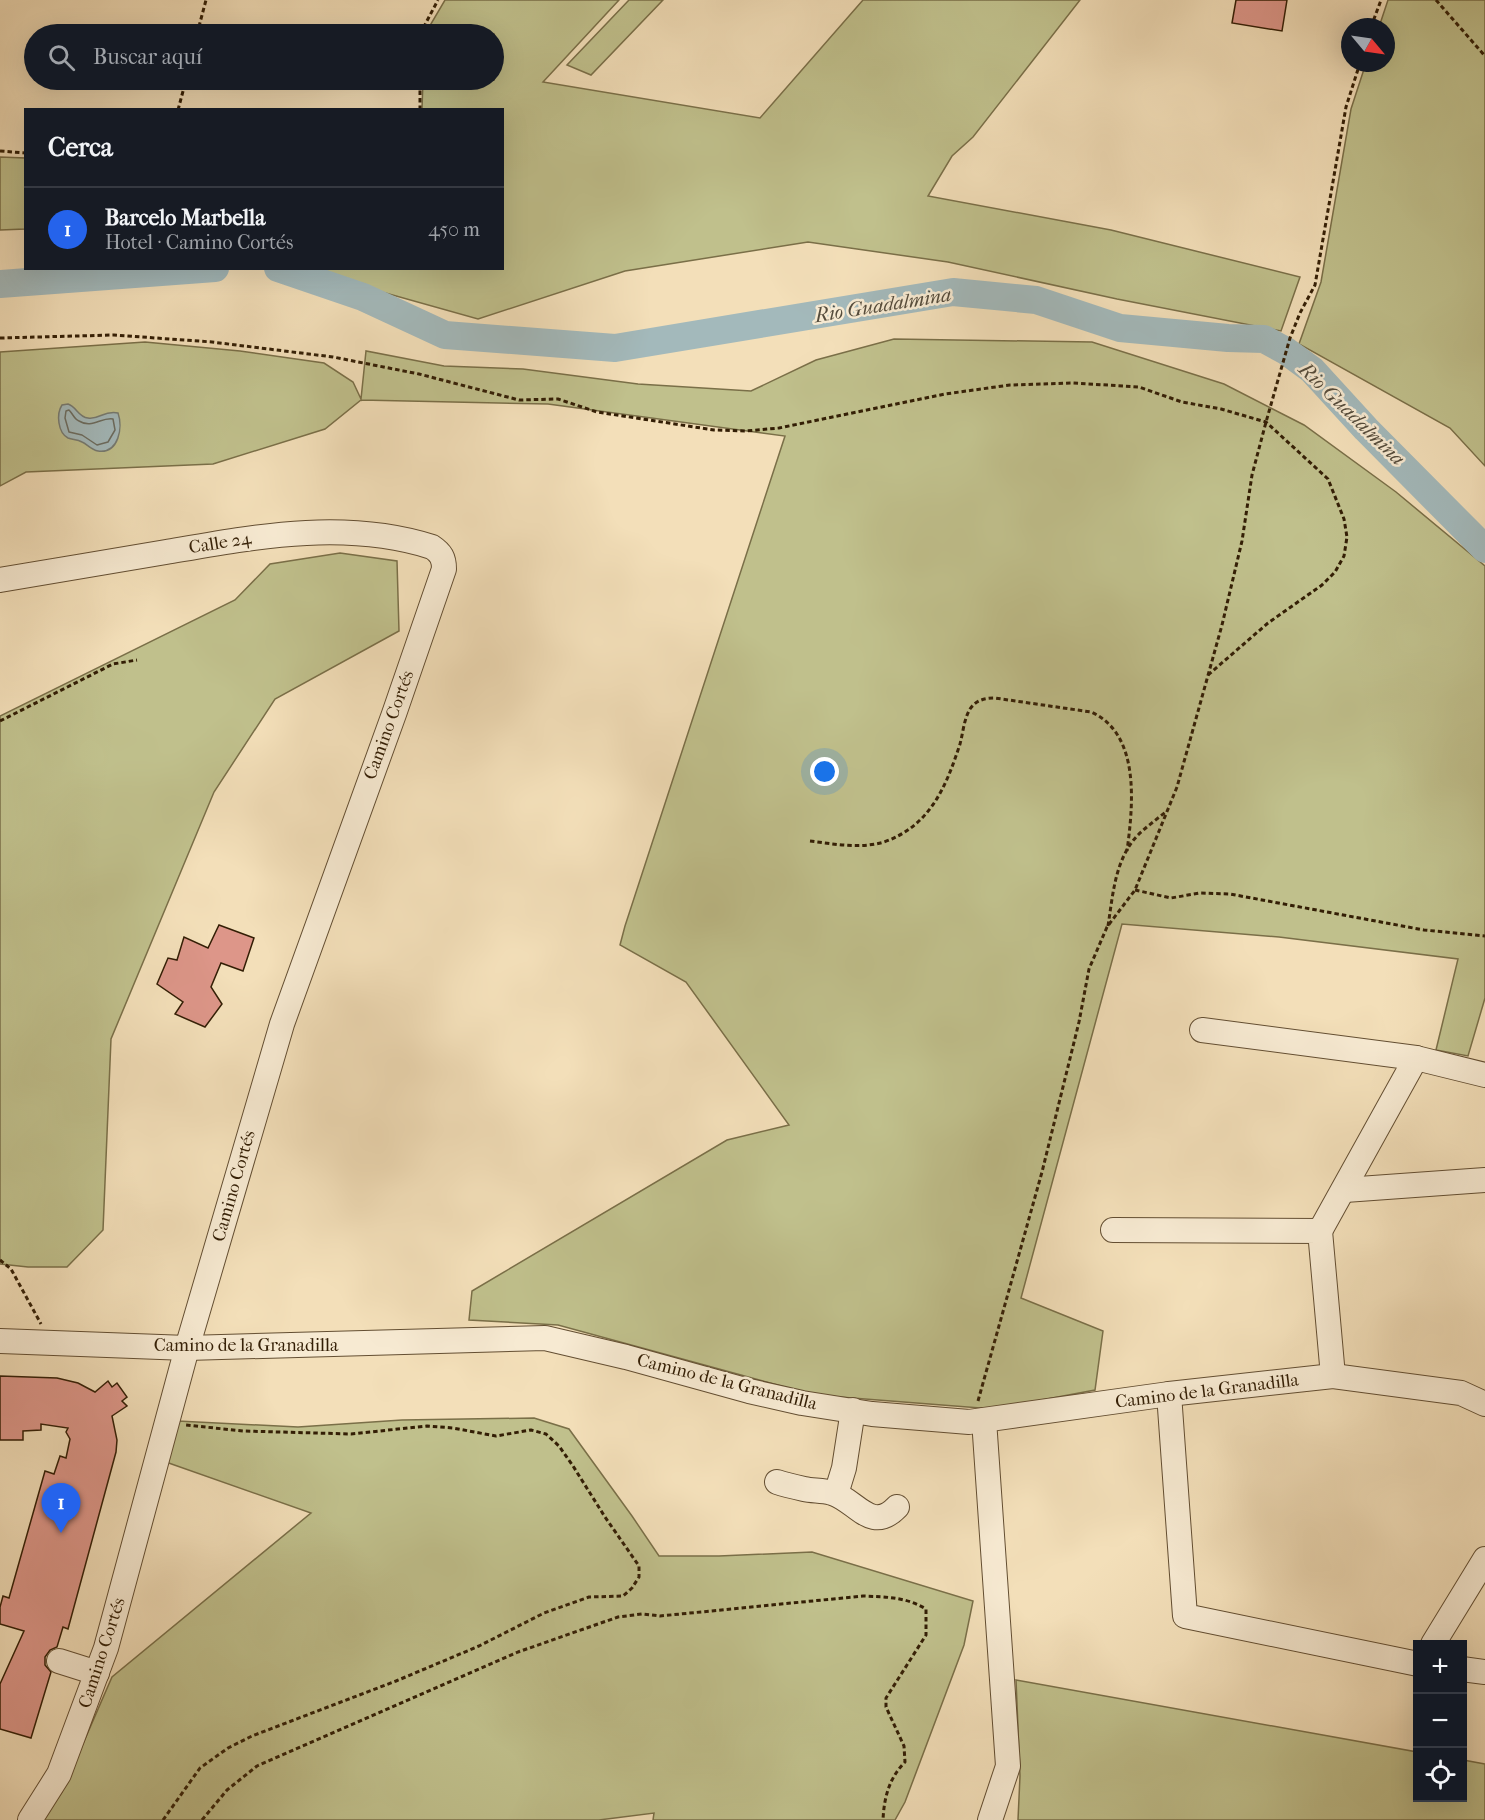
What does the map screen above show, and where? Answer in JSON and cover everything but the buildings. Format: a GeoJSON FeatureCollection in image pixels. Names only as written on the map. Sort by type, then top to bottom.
{"type":"FeatureCollection","features":[{"type":"Feature","properties":{"kind":"street","name":"Calle 24"},"geometry":{"type":"LineString","coordinates":[[0,580],[223,542],[296,533],[357,532],[422,544],[439,552]]}},
{"type":"Feature","properties":{"kind":"street","name":"Camino Cortés"},"geometry":{"type":"LineString","coordinates":[[30,1820],[59,1774],[106,1648],[187,1348],[282,1024],[402,716],[444,569],[444,560],[439,552]]}},
{"type":"Feature","properties":{"kind":"street"},"geometry":{"type":"LineString","coordinates":[[1202,1030],[1416,1058],[1485,1075]]}},
{"type":"Feature","properties":{"kind":"street"},"geometry":{"type":"LineString","coordinates":[[1333,1376],[1320,1231],[1345,1190],[1416,1058]]}},
{"type":"Feature","properties":{"kind":"street"},"geometry":{"type":"LineString","coordinates":[[1345,1190],[1485,1180]]}},
{"type":"Feature","properties":{"kind":"street"},"geometry":{"type":"LineString","coordinates":[[1113,1230],[1320,1231]]}},
{"type":"Feature","properties":{"kind":"street","name":"Camino de la Granadilla"},"geometry":{"type":"LineString","coordinates":[[0,1341],[187,1348],[545,1338],[802,1403],[872,1413],[977,1421],[1169,1394],[1333,1376],[1461,1393],[1485,1404]]}},
{"type":"Feature","properties":{"kind":"street"},"geometry":{"type":"LineString","coordinates":[[1169,1394],[1185,1616],[1413,1663]]}},
{"type":"Feature","properties":{"kind":"street"},"geometry":{"type":"LineString","coordinates":[[836,1494],[844,1468],[853,1410]]}},
{"type":"Feature","properties":{"kind":"street"},"geometry":{"type":"LineString","coordinates":[[977,1421],[1002,1765],[990,1820]]}},
{"type":"Feature","properties":{"kind":"street"},"geometry":{"type":"LineString","coordinates":[[777,1482],[836,1494],[871,1517],[884,1516],[897,1507]]}},
{"type":"Feature","properties":{"kind":"street"},"geometry":{"type":"LineString","coordinates":[[1434,1640],[1485,1559]]}},
{"type":"Feature","properties":{"kind":"street"},"geometry":{"type":"LineString","coordinates":[[59,1661],[97,1672]]}},
{"type":"Feature","properties":{"kind":"street"},"geometry":{"type":"LineString","coordinates":[[1467,1670],[1485,1672]]}},
{"type":"Feature","properties":{"kind":"street"},"geometry":{"type":"LineString","coordinates":[[977,1820],[1002,1765]]}},
{"type":"Feature","properties":{"kind":"path"},"geometry":{"type":"LineString","coordinates":[[200,24],[206,0]]}},
{"type":"Feature","properties":{"kind":"path"},"geometry":{"type":"LineString","coordinates":[[425,24],[438,0]]}},
{"type":"Feature","properties":{"kind":"path"},"geometry":{"type":"LineString","coordinates":[[1374,18],[1381,0]]}},
{"type":"Feature","properties":{"kind":"path"},"geometry":{"type":"LineString","coordinates":[[1437,0],[1485,56]]}},
{"type":"Feature","properties":{"kind":"path"},"geometry":{"type":"LineString","coordinates":[[1107,927],[1135,890],[1177,787],[1242,541],[1252,475],[1266,422],[1290,338],[1299,313],[1315,285],[1346,107],[1357,72]]}},
{"type":"Feature","properties":{"kind":"path"},"geometry":{"type":"LineString","coordinates":[[179,108],[183,90]]}},
{"type":"Feature","properties":{"kind":"path"},"geometry":{"type":"LineString","coordinates":[[420,90],[420,108]]}},
{"type":"Feature","properties":{"kind":"path"},"geometry":{"type":"LineString","coordinates":[[0,151],[24,153]]}},
{"type":"Feature","properties":{"kind":"path"},"geometry":{"type":"LineString","coordinates":[[0,338],[114,335],[212,342],[333,357],[420,374],[519,400],[558,399],[597,411],[714,430],[746,431],[778,428],[945,394],[1010,385],[1073,383],[1139,387],[1182,402],[1221,409],[1266,422],[1328,479],[1344,519],[1347,537],[1344,556],[1335,572],[1322,585],[1268,623],[1208,675]]}},
{"type":"Feature","properties":{"kind":"path"},"geometry":{"type":"LineString","coordinates":[[0,721],[114,664],[138,660]]}},
{"type":"Feature","properties":{"kind":"path"},"geometry":{"type":"LineString","coordinates":[[810,841],[851,846],[883,842],[912,828],[933,808],[946,781],[969,710],[980,700],[994,698],[1091,712],[1111,724],[1123,745],[1132,782],[1132,813],[1127,850]]}},
{"type":"Feature","properties":{"kind":"path"},"geometry":{"type":"LineString","coordinates":[[977,1421],[978,1398],[1042,1172],[1079,1022],[1089,969],[1107,927],[1118,869],[1137,836],[1168,810]]}},
{"type":"Feature","properties":{"kind":"path"},"geometry":{"type":"LineString","coordinates":[[1135,890],[1171,898],[1200,893],[1230,894],[1424,930],[1485,936]]}},
{"type":"Feature","properties":{"kind":"path"},"geometry":{"type":"LineString","coordinates":[[0,1260],[11,1269],[45,1330],[44,1342]]}},
{"type":"Feature","properties":{"kind":"path"},"geometry":{"type":"LineString","coordinates":[[163,1820],[200,1768],[244,1740],[406,1677],[479,1646],[544,1613],[589,1596],[623,1596],[639,1577],[639,1566],[604,1517],[559,1446],[546,1434],[531,1430],[496,1436],[427,1426],[339,1434],[243,1431],[166,1423]]}},
{"type":"Feature","properties":{"kind":"path"},"geometry":{"type":"LineString","coordinates":[[202,1820],[227,1790],[257,1766],[499,1660],[587,1627],[618,1617],[642,1614],[660,1616],[863,1596],[895,1597],[915,1602],[926,1610],[926,1635],[886,1698],[886,1707],[904,1746],[905,1762],[892,1779],[883,1802],[883,1820]]}},
{"type":"Feature","properties":{"kind":"green space"},"geometry":{"type":"Polygon","coordinates":[[[445,0],[619,0],[543,82],[760,118],[863,0],[1080,0],[973,137],[952,156],[928,196],[1111,230],[1300,277],[1281,331],[1117,299],[948,262],[808,242],[625,271],[478,319],[304,270],[504,270],[504,108],[422,108],[423,90],[504,90],[504,24],[431,24],[445,0]]]}},
{"type":"Feature","properties":{"kind":"green space"},"geometry":{"type":"Polygon","coordinates":[[[629,0],[663,0],[591,75],[567,65],[629,0]]]}},
{"type":"Feature","properties":{"kind":"green space"},"geometry":{"type":"Polygon","coordinates":[[[1388,0],[1485,0],[1485,466],[1450,428],[1299,344],[1321,282],[1351,109],[1363,72],[1395,72],[1395,18],[1382,18],[1388,0]]]}},
{"type":"Feature","properties":{"kind":"green space"},"geometry":{"type":"Polygon","coordinates":[[[0,157],[24,158],[24,229],[0,230],[0,157]]]}},
{"type":"Feature","properties":{"kind":"green space"},"geometry":{"type":"Polygon","coordinates":[[[894,339],[1092,342],[1224,384],[1304,425],[1396,492],[1485,566],[1485,998],[1468,1056],[1436,1050],[1458,959],[1279,937],[1122,924],[1021,1298],[1103,1331],[1095,1390],[993,1409],[814,1395],[558,1325],[469,1320],[472,1291],[727,1140],[789,1125],[686,982],[620,945],[785,436],[548,404],[361,400],[325,429],[213,464],[26,472],[0,486],[0,352],[145,342],[240,351],[324,363],[353,382],[361,399],[366,351],[444,366],[523,369],[638,384],[751,391],[816,360],[894,339]]]}},
{"type":"Feature","properties":{"kind":"green space"},"geometry":{"type":"Polygon","coordinates":[[[340,553],[397,561],[399,631],[275,699],[214,792],[111,1039],[103,1230],[67,1267],[0,1264],[0,716],[235,600],[270,564],[340,553]]]}},
{"type":"Feature","properties":{"kind":"green space"},"geometry":{"type":"Polygon","coordinates":[[[534,1418],[569,1429],[659,1556],[812,1552],[973,1601],[964,1645],[905,1802],[895,1820],[653,1820],[654,1813],[599,1820],[43,1820],[62,1792],[112,1677],[311,1513],[163,1461],[178,1421],[298,1427],[402,1420],[534,1418]]]}},
{"type":"Feature","properties":{"kind":"green space"},"geometry":{"type":"Polygon","coordinates":[[[1016,1680],[1413,1751],[1413,1802],[1467,1802],[1467,1761],[1485,1764],[1485,1820],[1018,1820],[1020,1776],[1016,1680]]]}},
{"type":"Feature","properties":{"kind":"water"},"geometry":{"type":"Polygon","coordinates":[[[68,404],[82,416],[88,418],[113,412],[118,413],[120,425],[115,444],[105,451],[98,451],[65,436],[60,428],[59,413],[62,405],[68,404]]]}},
{"type":"Feature","properties":{"kind":"waterway","name":"Rio Guadalmina"},"geometry":{"type":"LineString","coordinates":[[0,284],[188,270]]}},
{"type":"Feature","properties":{"kind":"waterway","name":"Rio Guadalmina"},"geometry":{"type":"LineString","coordinates":[[284,270],[363,297],[445,335],[615,348],[953,292],[1036,300],[1120,328],[1264,339],[1286,351],[1312,370],[1366,429],[1485,549]]}},
{"type":"Feature","properties":{"kind":"place","name":"Barcelo Marbella"},"geometry":{"type":"Point","coordinates":[61,1533]}}]}
